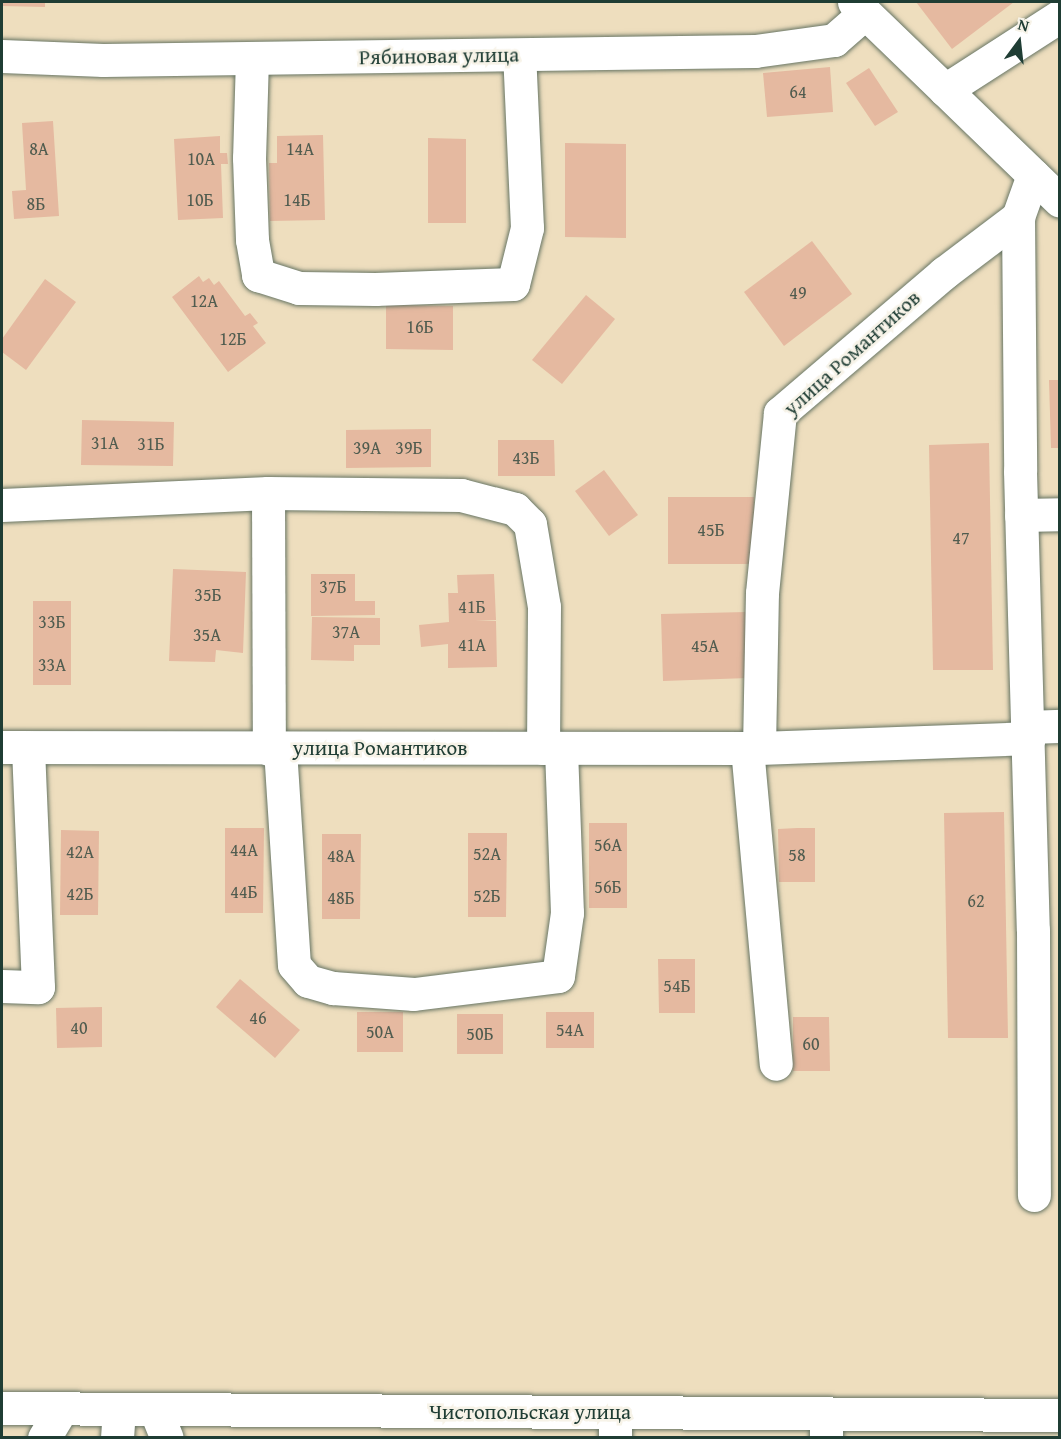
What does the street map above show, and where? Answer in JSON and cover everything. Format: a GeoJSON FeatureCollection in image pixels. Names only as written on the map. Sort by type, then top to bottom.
{"type":"FeatureCollection","features":[{"type":"Feature","properties":{"kind":"street","name":"Рябиновая улица"},"geometry":{"type":"LineString","coordinates":[[2,56],[252,58],[755,51],[834,40],[859,7]]}},
{"type":"Feature","properties":{"kind":"street"},"geometry":{"type":"LineString","coordinates":[[859,7],[1059,201]]}},
{"type":"Feature","properties":{"kind":"street"},"geometry":{"type":"LineString","coordinates":[[945,90],[1059,16]]}},
{"type":"Feature","properties":{"kind":"street"},"geometry":{"type":"LineString","coordinates":[[252,58],[249,158],[252,240],[258,275],[299,288],[375,289],[513,285],[527,228],[519,55]]}},
{"type":"Feature","properties":{"kind":"street"},"geometry":{"type":"LineString","coordinates":[[1034,175],[1018,218],[1021,515],[1039,730],[1046,930],[1034,1195]]}},
{"type":"Feature","properties":{"kind":"street","name":"улица Романтиков"},"geometry":{"type":"LineString","coordinates":[[753,748],[762,593],[780,413],[944,273],[1018,218]]}},
{"type":"Feature","properties":{"kind":"street"},"geometry":{"type":"LineString","coordinates":[[2,505],[268,493],[461,495],[515,510],[530,524],[544,607],[552,748],[567,913],[558,976],[414,994],[333,988],[308,981],[294,965],[275,749],[268,493]]}},
{"type":"Feature","properties":{"kind":"street"},"geometry":{"type":"LineString","coordinates":[[1021,515],[1059,514]]}},
{"type":"Feature","properties":{"kind":"street","name":"улица Романтиков"},"geometry":{"type":"LineString","coordinates":[[15,747],[753,748],[1039,730]]}},
{"type":"Feature","properties":{"kind":"street"},"geometry":{"type":"LineString","coordinates":[[2,986],[38,987],[15,747]]}},
{"type":"Feature","properties":{"kind":"street"},"geometry":{"type":"LineString","coordinates":[[753,748],[776,1064]]}},
{"type":"Feature","properties":{"kind":"street","name":"Чистопольская улица"},"geometry":{"type":"LineString","coordinates":[[2,1407],[62,1408],[118,1423],[826,1426],[1059,1414]]}},
{"type":"Feature","properties":{"kind":"street"},"geometry":{"type":"LineString","coordinates":[[44,1437],[62,1408]]}},
{"type":"Feature","properties":{"kind":"building"},"geometry":{"type":"Polygon","coordinates":[[[2,2],[45,2],[45,7],[2,6],[2,2]]]}},
{"type":"Feature","properties":{"kind":"building"},"geometry":{"type":"Polygon","coordinates":[[[916,2],[1014,2],[952,49],[916,2]]]}},
{"type":"Feature","properties":{"kind":"building"},"geometry":{"type":"Polygon","coordinates":[[[830,67],[833,112],[767,117],[763,73],[830,67]]]}},
{"type":"Feature","properties":{"kind":"building"},"geometry":{"type":"Polygon","coordinates":[[[869,68],[898,112],[875,126],[846,83],[869,68]]]}},
{"type":"Feature","properties":{"kind":"building"},"geometry":{"type":"Polygon","coordinates":[[[53,121],[59,216],[14,219],[12,191],[26,190],[22,123],[53,121]]]}},
{"type":"Feature","properties":{"kind":"building"},"geometry":{"type":"Polygon","coordinates":[[[323,135],[325,220],[270,221],[269,163],[277,163],[277,136],[323,135]]]}},
{"type":"Feature","properties":{"kind":"building"},"geometry":{"type":"Polygon","coordinates":[[[220,136],[220,153],[227,153],[228,164],[221,164],[223,218],[178,220],[174,139],[220,136]]]}},
{"type":"Feature","properties":{"kind":"building"},"geometry":{"type":"Polygon","coordinates":[[[428,138],[466,139],[466,223],[428,223],[428,138]]]}},
{"type":"Feature","properties":{"kind":"building"},"geometry":{"type":"Polygon","coordinates":[[[565,143],[626,144],[626,238],[565,237],[565,143]]]}},
{"type":"Feature","properties":{"kind":"building"},"geometry":{"type":"Polygon","coordinates":[[[812,241],[852,294],[784,346],[744,292],[812,241]]]}},
{"type":"Feature","properties":{"kind":"building"},"geometry":{"type":"Polygon","coordinates":[[[199,276],[203,282],[209,278],[214,285],[219,281],[245,316],[250,313],[258,323],[253,326],[266,343],[228,372],[172,297],[199,276]]]}},
{"type":"Feature","properties":{"kind":"building"},"geometry":{"type":"Polygon","coordinates":[[[45,279],[76,302],[26,370],[2,352],[2,339],[45,279]]]}},
{"type":"Feature","properties":{"kind":"building"},"geometry":{"type":"Polygon","coordinates":[[[586,295],[615,319],[562,384],[532,360],[586,295]]]}},
{"type":"Feature","properties":{"kind":"building"},"geometry":{"type":"Polygon","coordinates":[[[386,305],[453,306],[453,350],[386,349],[386,305]]]}},
{"type":"Feature","properties":{"kind":"building"},"geometry":{"type":"Polygon","coordinates":[[[1049,380],[1060,380],[1060,448],[1051,448],[1049,380]]]}},
{"type":"Feature","properties":{"kind":"building"},"geometry":{"type":"Polygon","coordinates":[[[82,420],[174,422],[173,466],[81,465],[82,420]]]}},
{"type":"Feature","properties":{"kind":"building"},"geometry":{"type":"Polygon","coordinates":[[[431,429],[431,467],[346,468],[346,430],[431,429]]]}},
{"type":"Feature","properties":{"kind":"building"},"geometry":{"type":"Polygon","coordinates":[[[498,440],[554,440],[555,476],[498,476],[498,440]]]}},
{"type":"Feature","properties":{"kind":"building"},"geometry":{"type":"Polygon","coordinates":[[[989,443],[993,670],[933,670],[929,445],[989,443]]]}},
{"type":"Feature","properties":{"kind":"building"},"geometry":{"type":"Polygon","coordinates":[[[604,470],[638,515],[609,536],[575,491],[604,470]]]}},
{"type":"Feature","properties":{"kind":"building"},"geometry":{"type":"Polygon","coordinates":[[[668,497],[754,497],[754,564],[668,564],[668,497]]]}},
{"type":"Feature","properties":{"kind":"building"},"geometry":{"type":"Polygon","coordinates":[[[173,569],[246,572],[243,653],[216,650],[215,662],[169,661],[173,569]]]}},
{"type":"Feature","properties":{"kind":"building"},"geometry":{"type":"Polygon","coordinates":[[[311,574],[355,574],[355,601],[375,601],[375,615],[311,616],[311,574]]]}},
{"type":"Feature","properties":{"kind":"building"},"geometry":{"type":"Polygon","coordinates":[[[494,574],[496,620],[475,621],[496,621],[497,667],[448,668],[448,644],[421,647],[419,625],[449,622],[448,593],[458,593],[457,575],[494,574]]]}},
{"type":"Feature","properties":{"kind":"building"},"geometry":{"type":"Polygon","coordinates":[[[33,601],[71,601],[71,685],[33,685],[33,601]]]}},
{"type":"Feature","properties":{"kind":"building"},"geometry":{"type":"Polygon","coordinates":[[[746,612],[748,678],[663,681],[661,614],[746,612]]]}},
{"type":"Feature","properties":{"kind":"building"},"geometry":{"type":"Polygon","coordinates":[[[312,617],[380,618],[380,645],[354,645],[354,661],[311,660],[312,617]]]}},
{"type":"Feature","properties":{"kind":"building"},"geometry":{"type":"Polygon","coordinates":[[[1004,812],[1008,1038],[948,1038],[944,813],[1004,812]]]}},
{"type":"Feature","properties":{"kind":"building"},"geometry":{"type":"Polygon","coordinates":[[[589,823],[627,823],[627,908],[589,908],[589,823]]]}},
{"type":"Feature","properties":{"kind":"building"},"geometry":{"type":"Polygon","coordinates":[[[225,828],[264,828],[263,913],[225,913],[225,828]]]}},
{"type":"Feature","properties":{"kind":"building"},"geometry":{"type":"Polygon","coordinates":[[[815,828],[815,882],[779,882],[778,829],[815,828]]]}},
{"type":"Feature","properties":{"kind":"building"},"geometry":{"type":"Polygon","coordinates":[[[61,830],[99,831],[98,915],[60,915],[61,830]]]}},
{"type":"Feature","properties":{"kind":"building"},"geometry":{"type":"Polygon","coordinates":[[[468,833],[507,833],[506,917],[468,917],[468,833]]]}},
{"type":"Feature","properties":{"kind":"building"},"geometry":{"type":"Polygon","coordinates":[[[322,834],[361,834],[360,919],[322,919],[322,834]]]}},
{"type":"Feature","properties":{"kind":"building"},"geometry":{"type":"Polygon","coordinates":[[[658,959],[695,959],[695,1013],[659,1013],[658,959]]]}},
{"type":"Feature","properties":{"kind":"building"},"geometry":{"type":"Polygon","coordinates":[[[240,979],[300,1030],[275,1058],[216,1007],[240,979]]]}},
{"type":"Feature","properties":{"kind":"building"},"geometry":{"type":"Polygon","coordinates":[[[102,1007],[102,1047],[57,1048],[56,1008],[102,1007]]]}},
{"type":"Feature","properties":{"kind":"building"},"geometry":{"type":"Polygon","coordinates":[[[357,1012],[403,1012],[403,1052],[357,1052],[357,1012]]]}},
{"type":"Feature","properties":{"kind":"building"},"geometry":{"type":"Polygon","coordinates":[[[546,1012],[594,1012],[594,1048],[546,1048],[546,1012]]]}},
{"type":"Feature","properties":{"kind":"building"},"geometry":{"type":"Polygon","coordinates":[[[457,1014],[503,1014],[503,1054],[457,1054],[457,1014]]]}},
{"type":"Feature","properties":{"kind":"building"},"geometry":{"type":"Polygon","coordinates":[[[793,1017],[829,1017],[830,1071],[793,1071],[793,1017]]]}}]}
